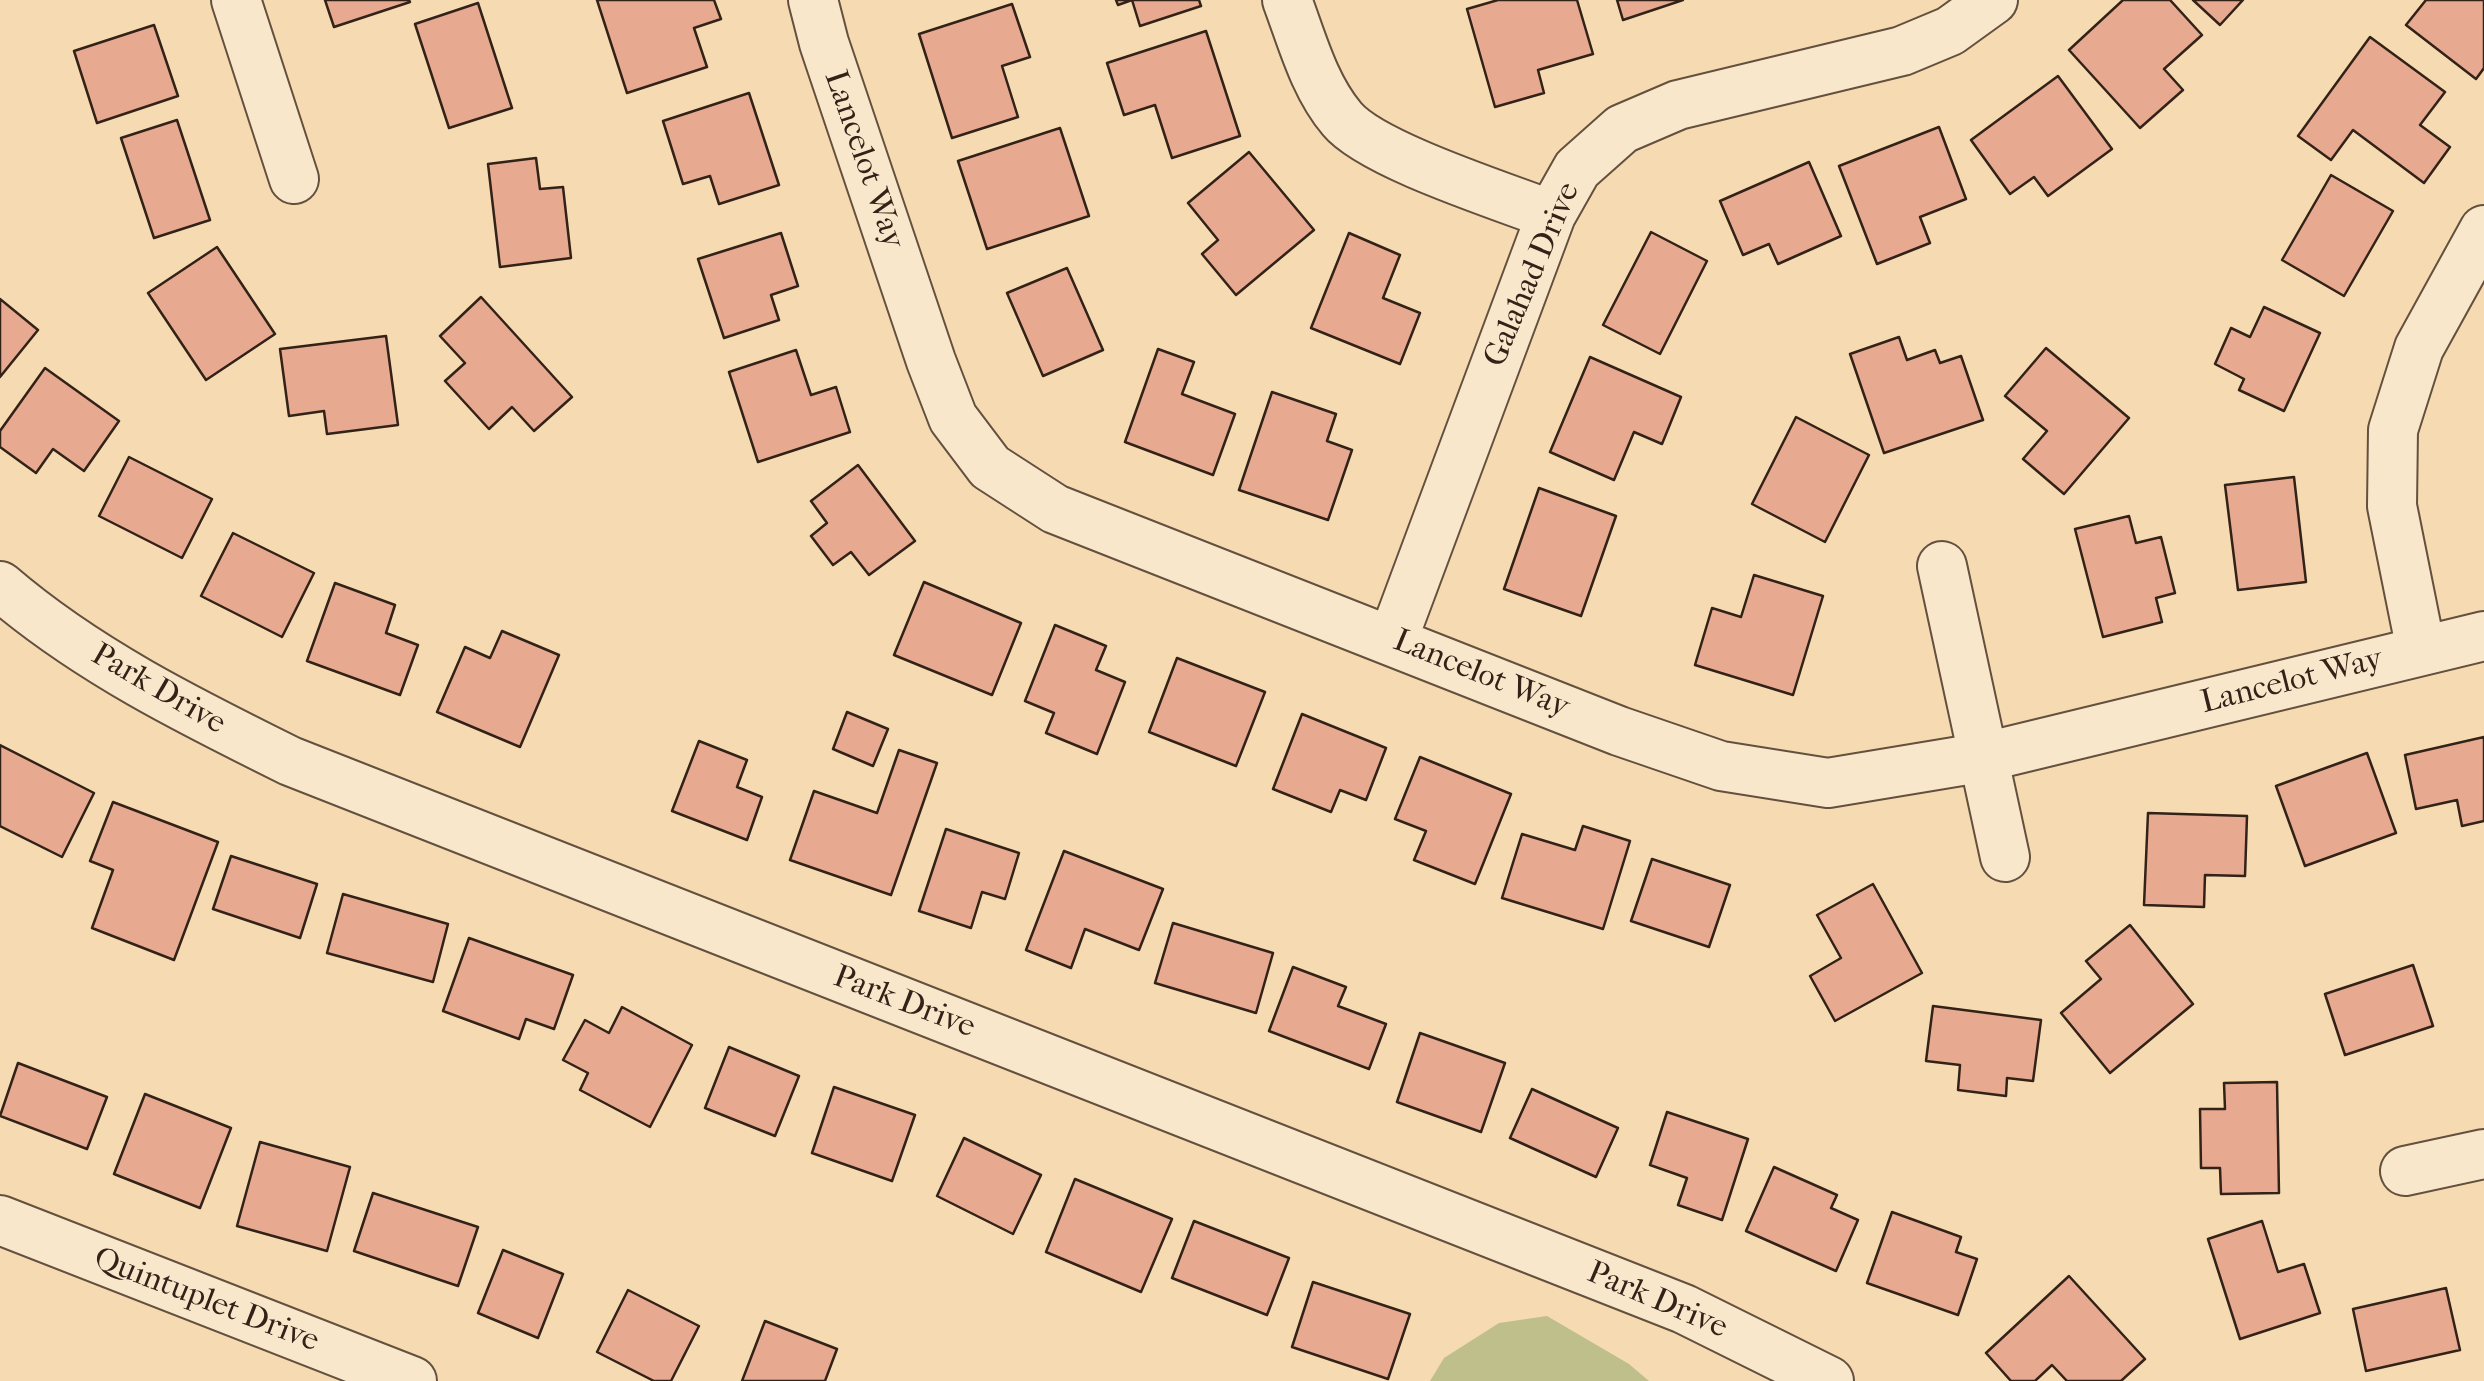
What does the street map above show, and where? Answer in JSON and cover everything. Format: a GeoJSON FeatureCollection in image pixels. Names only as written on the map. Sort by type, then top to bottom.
{"type":"FeatureCollection","features":[{"type":"Feature","properties":{"kind":"street"},"geometry":{"type":"LineString","coordinates":[[236,0],[294,179]]}},
{"type":"Feature","properties":{"kind":"street","name":"Lancelot Way"},"geometry":{"type":"LineString","coordinates":[[813,0],[931,362],[953,418],[990,467],[1055,508],[1619,731],[1721,766],[1828,783],[1985,757],[2484,636]]}},
{"type":"Feature","properties":{"kind":"street"},"geometry":{"type":"LineString","coordinates":[[1287,0],[1316,78],[1343,120],[1381,148],[1551,215]]}},
{"type":"Feature","properties":{"kind":"street","name":"Galahad Drive"},"geometry":{"type":"LineString","coordinates":[[1393,640],[1551,215],[1577,169],[1622,129],[1678,105],[1902,51],[1950,31],[1993,0]]}},
{"type":"Feature","properties":{"kind":"street"},"geometry":{"type":"LineString","coordinates":[[2421,650],[2392,506],[2393,430],[2420,348],[2484,230]]}},
{"type":"Feature","properties":{"kind":"street"},"geometry":{"type":"LineString","coordinates":[[1942,566],[2006,857]]}},
{"type":"Feature","properties":{"kind":"street","name":"Park Drive"},"geometry":{"type":"LineString","coordinates":[[0,586],[91,653],[186,709],[290,761],[1684,1310],[1829,1381]]}},
{"type":"Feature","properties":{"kind":"street"},"geometry":{"type":"LineString","coordinates":[[2405,1171],[2484,1154]]}},
{"type":"Feature","properties":{"kind":"street","name":"Quintuplet Drive"},"geometry":{"type":"LineString","coordinates":[[0,1220],[412,1381]]}},
{"type":"Feature","properties":{"kind":"green space"},"geometry":{"type":"Polygon","coordinates":[[[1547,1316],[1629,1364],[1649,1381],[1430,1381],[1444,1358],[1499,1323],[1547,1316]]]}},
{"type":"Feature","properties":{"kind":"building"},"geometry":{"type":"Polygon","coordinates":[[[325,0],[409,0],[410,2],[334,27],[325,0]]]}},
{"type":"Feature","properties":{"kind":"building"},"geometry":{"type":"Polygon","coordinates":[[[597,0],[714,0],[721,19],[694,28],[707,67],[627,93],[597,0]]]}},
{"type":"Feature","properties":{"kind":"building"},"geometry":{"type":"Polygon","coordinates":[[[1132,0],[1199,0],[1201,6],[1140,26],[1132,0]]]}},
{"type":"Feature","properties":{"kind":"building"},"geometry":{"type":"Polygon","coordinates":[[[1498,0],[1577,0],[1593,54],[1538,70],[1544,93],[1495,107],[1467,9],[1498,0]]]}},
{"type":"Feature","properties":{"kind":"building"},"geometry":{"type":"Polygon","coordinates":[[[1617,0],[1683,0],[1623,20],[1617,0]]]}},
{"type":"Feature","properties":{"kind":"building"},"geometry":{"type":"Polygon","coordinates":[[[2123,0],[2170,0],[2202,35],[2164,69],[2183,90],[2140,128],[2069,50],[2123,0]]]}},
{"type":"Feature","properties":{"kind":"building"},"geometry":{"type":"Polygon","coordinates":[[[2193,0],[2243,0],[2220,25],[2193,0]]]}},
{"type":"Feature","properties":{"kind":"building"},"geometry":{"type":"Polygon","coordinates":[[[2426,0],[2484,0],[2484,68],[2476,79],[2406,25],[2426,0]]]}},
{"type":"Feature","properties":{"kind":"building"},"geometry":{"type":"Polygon","coordinates":[[[478,3],[512,108],[449,128],[415,24],[478,3]]]}},
{"type":"Feature","properties":{"kind":"building"},"geometry":{"type":"Polygon","coordinates":[[[1012,4],[1030,57],[1002,66],[1018,117],[952,138],[919,34],[1012,4]]]}},
{"type":"Feature","properties":{"kind":"building"},"geometry":{"type":"Polygon","coordinates":[[[154,25],[178,96],[97,123],[74,51],[154,25]]]}},
{"type":"Feature","properties":{"kind":"building"},"geometry":{"type":"Polygon","coordinates":[[[1206,31],[1240,136],[1172,158],[1155,105],[1124,115],[1107,63],[1206,31]]]}},
{"type":"Feature","properties":{"kind":"building"},"geometry":{"type":"Polygon","coordinates":[[[2370,37],[2445,92],[2420,125],[2450,147],[2424,183],[2353,130],[2331,160],[2298,136],[2370,37]]]}},
{"type":"Feature","properties":{"kind":"building"},"geometry":{"type":"Polygon","coordinates":[[[2058,76],[2112,149],[2048,196],[2034,177],[2010,194],[1971,140],[2058,76]]]}},
{"type":"Feature","properties":{"kind":"building"},"geometry":{"type":"Polygon","coordinates":[[[749,93],[779,185],[719,204],[710,176],[683,184],[663,121],[749,93]]]}},
{"type":"Feature","properties":{"kind":"building"},"geometry":{"type":"Polygon","coordinates":[[[177,120],[210,220],[154,238],[121,138],[177,120]]]}},
{"type":"Feature","properties":{"kind":"building"},"geometry":{"type":"Polygon","coordinates":[[[1939,127],[1966,199],[1920,217],[1930,243],[1877,264],[1839,166],[1939,127]]]}},
{"type":"Feature","properties":{"kind":"building"},"geometry":{"type":"Polygon","coordinates":[[[1060,128],[1089,216],[987,249],[958,161],[1060,128]]]}},
{"type":"Feature","properties":{"kind":"building"},"geometry":{"type":"Polygon","coordinates":[[[1249,152],[1314,230],[1236,295],[1202,254],[1218,240],[1188,203],[1249,152]]]}},
{"type":"Feature","properties":{"kind":"building"},"geometry":{"type":"Polygon","coordinates":[[[536,158],[540,189],[563,187],[571,258],[500,267],[488,164],[536,158]]]}},
{"type":"Feature","properties":{"kind":"building"},"geometry":{"type":"Polygon","coordinates":[[[1809,162],[1841,236],[1778,264],[1769,244],[1743,255],[1720,201],[1809,162]]]}},
{"type":"Feature","properties":{"kind":"building"},"geometry":{"type":"Polygon","coordinates":[[[2331,175],[2393,211],[2344,296],[2282,260],[2331,175]]]}},
{"type":"Feature","properties":{"kind":"building"},"geometry":{"type":"Polygon","coordinates":[[[1651,232],[1707,261],[1660,354],[1603,325],[1651,232]]]}},
{"type":"Feature","properties":{"kind":"building"},"geometry":{"type":"Polygon","coordinates":[[[781,233],[798,286],[771,295],[779,320],[724,338],[698,259],[781,233]]]}},
{"type":"Feature","properties":{"kind":"building"},"geometry":{"type":"Polygon","coordinates":[[[1349,233],[1400,255],[1383,298],[1420,313],[1400,364],[1311,328],[1349,233]]]}},
{"type":"Feature","properties":{"kind":"building"},"geometry":{"type":"Polygon","coordinates":[[[217,247],[275,334],[206,380],[148,293],[217,247]]]}},
{"type":"Feature","properties":{"kind":"building"},"geometry":{"type":"Polygon","coordinates":[[[1067,268],[1103,350],[1043,376],[1007,293],[1067,268]]]}},
{"type":"Feature","properties":{"kind":"building"},"geometry":{"type":"Polygon","coordinates":[[[481,297],[572,397],[534,431],[512,407],[489,429],[445,381],[465,363],[440,336],[481,297]]]}},
{"type":"Feature","properties":{"kind":"building"},"geometry":{"type":"Polygon","coordinates":[[[0,299],[38,330],[0,377],[0,299]]]}},
{"type":"Feature","properties":{"kind":"building"},"geometry":{"type":"Polygon","coordinates":[[[2264,307],[2320,333],[2284,411],[2239,390],[2244,379],[2215,364],[2231,328],[2250,337],[2264,307]]]}},
{"type":"Feature","properties":{"kind":"building"},"geometry":{"type":"Polygon","coordinates":[[[386,336],[398,425],[327,434],[324,411],[289,416],[280,349],[386,336]]]}},
{"type":"Feature","properties":{"kind":"building"},"geometry":{"type":"Polygon","coordinates":[[[1899,337],[1907,360],[1935,350],[1940,363],[1961,356],[1983,420],[1884,453],[1850,354],[1899,337]]]}},
{"type":"Feature","properties":{"kind":"building"},"geometry":{"type":"Polygon","coordinates":[[[2046,348],[2129,418],[2064,494],[2023,459],[2047,431],[2005,396],[2046,348]]]}},
{"type":"Feature","properties":{"kind":"building"},"geometry":{"type":"Polygon","coordinates":[[[1158,349],[1194,362],[1182,394],[1235,414],[1213,475],[1125,442],[1158,349]]]}},
{"type":"Feature","properties":{"kind":"building"},"geometry":{"type":"Polygon","coordinates":[[[796,350],[811,395],[836,387],[850,432],[758,462],[729,372],[796,350]]]}},
{"type":"Feature","properties":{"kind":"building"},"geometry":{"type":"Polygon","coordinates":[[[1590,357],[1681,397],[1662,444],[1634,432],[1614,480],[1550,452],[1590,357]]]}},
{"type":"Feature","properties":{"kind":"building"},"geometry":{"type":"Polygon","coordinates":[[[45,368],[119,421],[84,471],[53,449],[36,473],[0,447],[0,431],[45,368]]]}},
{"type":"Feature","properties":{"kind":"building"},"geometry":{"type":"Polygon","coordinates":[[[1272,392],[1336,414],[1327,441],[1352,450],[1328,520],[1239,490],[1272,392]]]}},
{"type":"Feature","properties":{"kind":"building"},"geometry":{"type":"Polygon","coordinates":[[[1796,417],[1869,455],[1825,542],[1752,504],[1796,417]]]}},
{"type":"Feature","properties":{"kind":"building"},"geometry":{"type":"Polygon","coordinates":[[[129,457],[212,499],[182,558],[99,516],[129,457]]]}},
{"type":"Feature","properties":{"kind":"building"},"geometry":{"type":"Polygon","coordinates":[[[858,465],[915,541],[869,575],[851,552],[833,565],[811,536],[827,523],[811,501],[858,465]]]}},
{"type":"Feature","properties":{"kind":"building"},"geometry":{"type":"Polygon","coordinates":[[[2294,477],[2306,582],[2238,590],[2225,485],[2294,477]]]}},
{"type":"Feature","properties":{"kind":"building"},"geometry":{"type":"Polygon","coordinates":[[[1539,488],[1616,516],[1581,616],[1504,589],[1539,488]]]}},
{"type":"Feature","properties":{"kind":"building"},"geometry":{"type":"Polygon","coordinates":[[[2129,516],[2136,543],[2161,537],[2175,593],[2156,598],[2162,622],[2103,637],[2075,529],[2129,516]]]}},
{"type":"Feature","properties":{"kind":"building"},"geometry":{"type":"Polygon","coordinates":[[[233,533],[314,573],[282,637],[201,596],[233,533]]]}},
{"type":"Feature","properties":{"kind":"building"},"geometry":{"type":"Polygon","coordinates":[[[1754,575],[1823,596],[1793,695],[1695,665],[1712,608],[1741,617],[1754,575]]]}},
{"type":"Feature","properties":{"kind":"building"},"geometry":{"type":"Polygon","coordinates":[[[924,582],[1021,623],[992,695],[894,655],[924,582]]]}},
{"type":"Feature","properties":{"kind":"building"},"geometry":{"type":"Polygon","coordinates":[[[335,583],[395,605],[386,633],[418,645],[400,695],[307,661],[335,583]]]}},
{"type":"Feature","properties":{"kind":"building"},"geometry":{"type":"Polygon","coordinates":[[[1055,625],[1106,646],[1096,670],[1125,682],[1097,754],[1046,733],[1054,713],[1025,701],[1055,625]]]}},
{"type":"Feature","properties":{"kind":"building"},"geometry":{"type":"Polygon","coordinates":[[[502,631],[559,655],[520,747],[437,712],[465,647],[490,658],[502,631]]]}},
{"type":"Feature","properties":{"kind":"building"},"geometry":{"type":"Polygon","coordinates":[[[1177,658],[1265,692],[1236,766],[1149,732],[1177,658]]]}},
{"type":"Feature","properties":{"kind":"building"},"geometry":{"type":"Polygon","coordinates":[[[847,712],[888,729],[873,766],[833,749],[847,712]]]}},
{"type":"Feature","properties":{"kind":"building"},"geometry":{"type":"Polygon","coordinates":[[[1302,714],[1386,748],[1366,800],[1340,790],[1331,812],[1273,789],[1302,714]]]}},
{"type":"Feature","properties":{"kind":"building"},"geometry":{"type":"Polygon","coordinates":[[[2484,737],[2484,821],[2462,826],[2457,800],[2416,809],[2405,755],[2484,737]]]}},
{"type":"Feature","properties":{"kind":"building"},"geometry":{"type":"Polygon","coordinates":[[[699,741],[747,760],[737,787],[762,797],[747,840],[672,811],[699,741]]]}},
{"type":"Feature","properties":{"kind":"building"},"geometry":{"type":"Polygon","coordinates":[[[0,745],[94,793],[62,857],[0,826],[0,745]]]}},
{"type":"Feature","properties":{"kind":"building"},"geometry":{"type":"Polygon","coordinates":[[[899,750],[937,763],[891,895],[790,860],[814,791],[877,813],[899,750]]]}},
{"type":"Feature","properties":{"kind":"building"},"geometry":{"type":"Polygon","coordinates":[[[2367,753],[2396,833],[2305,866],[2276,786],[2367,753]]]}},
{"type":"Feature","properties":{"kind":"building"},"geometry":{"type":"Polygon","coordinates":[[[1420,757],[1511,794],[1475,884],[1414,860],[1426,831],[1395,819],[1420,757]]]}},
{"type":"Feature","properties":{"kind":"building"},"geometry":{"type":"Polygon","coordinates":[[[113,802],[218,842],[174,960],[92,928],[113,870],[90,861],[113,802]]]}},
{"type":"Feature","properties":{"kind":"building"},"geometry":{"type":"Polygon","coordinates":[[[2148,813],[2247,816],[2245,876],[2205,875],[2204,907],[2144,905],[2148,813]]]}},
{"type":"Feature","properties":{"kind":"building"},"geometry":{"type":"Polygon","coordinates":[[[1583,826],[1630,841],[1603,929],[1502,898],[1522,834],[1575,850],[1583,826]]]}},
{"type":"Feature","properties":{"kind":"building"},"geometry":{"type":"Polygon","coordinates":[[[946,829],[1019,853],[1005,899],[982,892],[971,928],[919,911],[946,829]]]}},
{"type":"Feature","properties":{"kind":"building"},"geometry":{"type":"Polygon","coordinates":[[[1064,851],[1163,889],[1139,950],[1085,929],[1071,968],[1026,950],[1064,851]]]}},
{"type":"Feature","properties":{"kind":"building"},"geometry":{"type":"Polygon","coordinates":[[[231,856],[317,884],[300,938],[213,909],[231,856]]]}},
{"type":"Feature","properties":{"kind":"building"},"geometry":{"type":"Polygon","coordinates":[[[1652,859],[1730,885],[1709,947],[1631,921],[1652,859]]]}},
{"type":"Feature","properties":{"kind":"building"},"geometry":{"type":"Polygon","coordinates":[[[1873,884],[1922,973],[1835,1021],[1810,976],[1841,958],[1817,915],[1873,884]]]}},
{"type":"Feature","properties":{"kind":"building"},"geometry":{"type":"Polygon","coordinates":[[[343,894],[448,924],[433,982],[327,953],[343,894]]]}},
{"type":"Feature","properties":{"kind":"building"},"geometry":{"type":"Polygon","coordinates":[[[1173,923],[1273,953],[1256,1013],[1155,983],[1173,923]]]}},
{"type":"Feature","properties":{"kind":"building"},"geometry":{"type":"Polygon","coordinates":[[[2130,925],[2193,1004],[2110,1073],[2061,1013],[2101,979],[2086,961],[2130,925]]]}},
{"type":"Feature","properties":{"kind":"building"},"geometry":{"type":"Polygon","coordinates":[[[469,938],[573,975],[554,1029],[526,1019],[519,1039],[443,1011],[469,938]]]}},
{"type":"Feature","properties":{"kind":"building"},"geometry":{"type":"Polygon","coordinates":[[[2413,965],[2433,1026],[2345,1055],[2325,994],[2413,965]]]}},
{"type":"Feature","properties":{"kind":"building"},"geometry":{"type":"Polygon","coordinates":[[[1293,967],[1346,987],[1338,1006],[1386,1024],[1369,1069],[1269,1031],[1293,967]]]}},
{"type":"Feature","properties":{"kind":"building"},"geometry":{"type":"Polygon","coordinates":[[[1933,1006],[2041,1020],[2033,1081],[2007,1078],[2006,1096],[1958,1090],[1960,1065],[1926,1061],[1933,1006]]]}},
{"type":"Feature","properties":{"kind":"building"},"geometry":{"type":"Polygon","coordinates":[[[622,1007],[692,1045],[650,1127],[580,1090],[588,1073],[563,1060],[585,1020],[609,1033],[622,1007]]]}},
{"type":"Feature","properties":{"kind":"building"},"geometry":{"type":"Polygon","coordinates":[[[1420,1033],[1505,1063],[1481,1132],[1397,1102],[1420,1033]]]}},
{"type":"Feature","properties":{"kind":"building"},"geometry":{"type":"Polygon","coordinates":[[[729,1047],[799,1076],[775,1136],[705,1108],[729,1047]]]}},
{"type":"Feature","properties":{"kind":"building"},"geometry":{"type":"Polygon","coordinates":[[[18,1063],[107,1097],[87,1149],[0,1116],[18,1063]]]}},
{"type":"Feature","properties":{"kind":"building"},"geometry":{"type":"Polygon","coordinates":[[[2277,1082],[2279,1193],[2221,1194],[2220,1168],[2201,1168],[2200,1109],[2225,1109],[2224,1083],[2277,1082]]]}},
{"type":"Feature","properties":{"kind":"building"},"geometry":{"type":"Polygon","coordinates":[[[834,1087],[915,1115],[892,1181],[812,1153],[834,1087]]]}},
{"type":"Feature","properties":{"kind":"building"},"geometry":{"type":"Polygon","coordinates":[[[1532,1089],[1618,1128],[1596,1177],[1510,1138],[1532,1089]]]}},
{"type":"Feature","properties":{"kind":"building"},"geometry":{"type":"Polygon","coordinates":[[[145,1094],[231,1128],[200,1208],[114,1174],[145,1094]]]}},
{"type":"Feature","properties":{"kind":"building"},"geometry":{"type":"Polygon","coordinates":[[[1667,1112],[1748,1139],[1722,1220],[1678,1205],[1687,1178],[1650,1165],[1667,1112]]]}},
{"type":"Feature","properties":{"kind":"building"},"geometry":{"type":"Polygon","coordinates":[[[964,1138],[1041,1175],[1013,1234],[937,1196],[964,1138]]]}},
{"type":"Feature","properties":{"kind":"building"},"geometry":{"type":"Polygon","coordinates":[[[260,1142],[350,1167],[327,1251],[237,1226],[260,1142]]]}},
{"type":"Feature","properties":{"kind":"building"},"geometry":{"type":"Polygon","coordinates":[[[1774,1167],[1837,1195],[1831,1208],[1858,1220],[1836,1271],[1746,1231],[1774,1167]]]}},
{"type":"Feature","properties":{"kind":"building"},"geometry":{"type":"Polygon","coordinates":[[[1075,1179],[1172,1219],[1141,1292],[1046,1252],[1075,1179]]]}},
{"type":"Feature","properties":{"kind":"building"},"geometry":{"type":"Polygon","coordinates":[[[373,1193],[478,1227],[458,1286],[354,1251],[373,1193]]]}},
{"type":"Feature","properties":{"kind":"building"},"geometry":{"type":"Polygon","coordinates":[[[1892,1212],[1961,1237],[1956,1252],[1977,1259],[1958,1315],[1867,1283],[1892,1212]]]}},
{"type":"Feature","properties":{"kind":"building"},"geometry":{"type":"Polygon","coordinates":[[[1194,1221],[1289,1258],[1267,1315],[1172,1278],[1194,1221]]]}},
{"type":"Feature","properties":{"kind":"building"},"geometry":{"type":"Polygon","coordinates":[[[2262,1221],[2278,1272],[2304,1264],[2320,1313],[2240,1339],[2208,1239],[2262,1221]]]}},
{"type":"Feature","properties":{"kind":"building"},"geometry":{"type":"Polygon","coordinates":[[[503,1250],[563,1274],[538,1338],[478,1313],[503,1250]]]}},
{"type":"Feature","properties":{"kind":"building"},"geometry":{"type":"Polygon","coordinates":[[[2069,1276],[2145,1359],[2121,1381],[2067,1381],[2052,1365],[2035,1381],[2011,1381],[1986,1353],[2069,1276]]]}},
{"type":"Feature","properties":{"kind":"building"},"geometry":{"type":"Polygon","coordinates":[[[1313,1282],[1410,1314],[1388,1379],[1292,1347],[1313,1282]]]}},
{"type":"Feature","properties":{"kind":"building"},"geometry":{"type":"Polygon","coordinates":[[[2446,1288],[2460,1350],[2366,1371],[2353,1309],[2446,1288]]]}},
{"type":"Feature","properties":{"kind":"building"},"geometry":{"type":"Polygon","coordinates":[[[628,1290],[699,1326],[671,1381],[654,1381],[597,1352],[628,1290]]]}},
{"type":"Feature","properties":{"kind":"building"},"geometry":{"type":"Polygon","coordinates":[[[765,1321],[837,1349],[825,1381],[742,1381],[765,1321]]]}}]}
